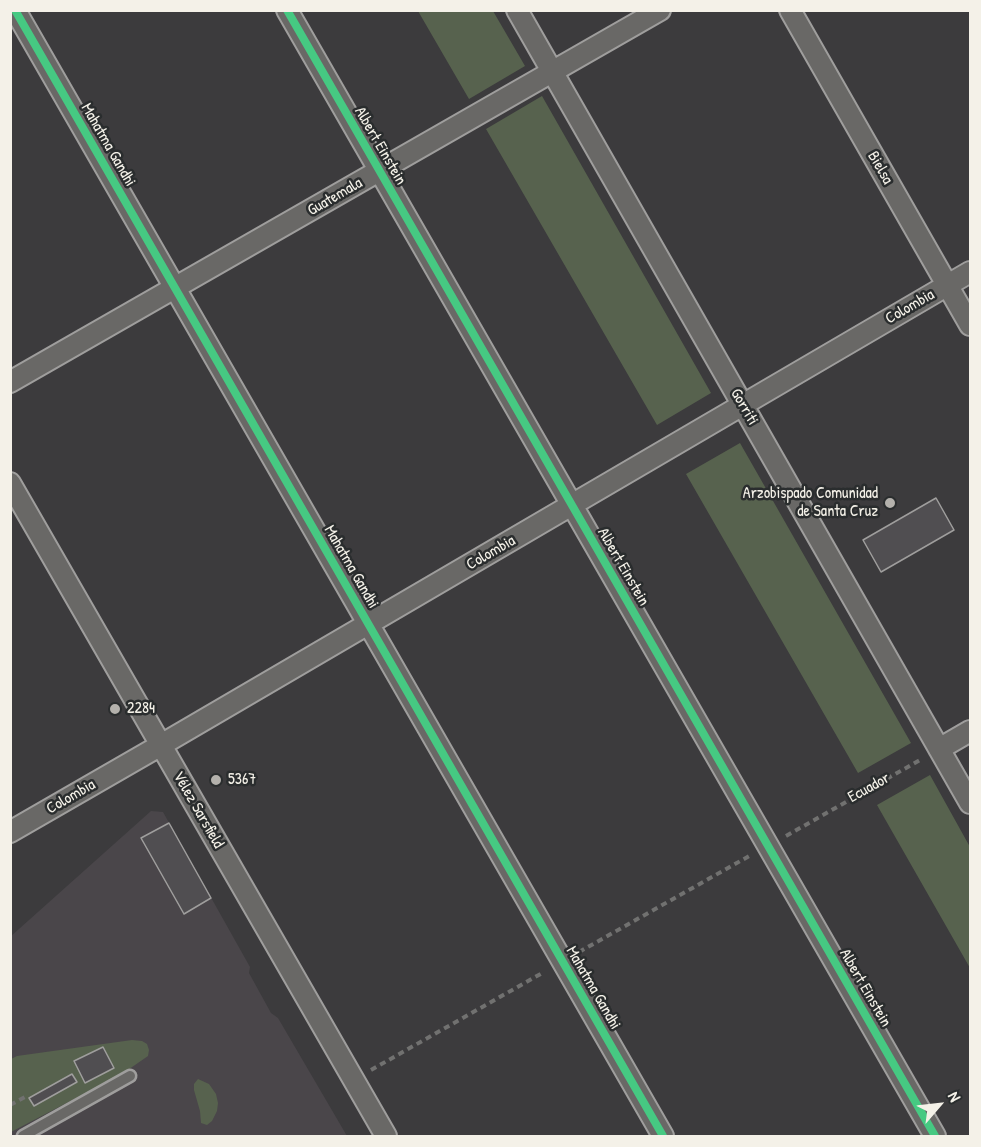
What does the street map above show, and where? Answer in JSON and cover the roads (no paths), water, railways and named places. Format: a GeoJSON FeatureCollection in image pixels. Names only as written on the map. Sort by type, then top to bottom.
{"type":"FeatureCollection","features":[{"type":"Feature","properties":{"kind":"street","name":"Mahatma Gandhi"},"geometry":{"type":"LineString","coordinates":[[15,10],[663,1137]]}},
{"type":"Feature","properties":{"kind":"street","name":"Albert Einstein"},"geometry":{"type":"LineString","coordinates":[[287,10],[935,1137]]}},
{"type":"Feature","properties":{"kind":"street","name":"Gorriti"},"geometry":{"type":"LineString","coordinates":[[517,10],[970,803]]}},
{"type":"Feature","properties":{"kind":"street","name":"Guatemala"},"geometry":{"type":"LineString","coordinates":[[10,382],[660,10]]}},
{"type":"Feature","properties":{"kind":"street","name":"Bielsa"},"geometry":{"type":"LineString","coordinates":[[790,10],[970,325]]}},
{"type":"Feature","properties":{"kind":"street","name":"Colombia"},"geometry":{"type":"LineString","coordinates":[[10,832],[970,272]]}},
{"type":"Feature","properties":{"kind":"street","name":"Vélez Sarsfield"},"geometry":{"type":"LineString","coordinates":[[10,483],[386,1137]]}},
{"type":"Feature","properties":{"kind":"street"},"geometry":{"type":"LineString","coordinates":[[939,749],[970,731]]}},
{"type":"Feature","properties":{"kind":"lane"},"geometry":{"type":"LineString","coordinates":[[23,1137],[130,1076]]}},
{"type":"Feature","properties":{"kind":"place","name":"Arzobispado Comunidad de Santa Cruz"},"geometry":{"type":"Point","coordinates":[890,503]}},
{"type":"Feature","properties":{"kind":"place","name":"2284"},"geometry":{"type":"Point","coordinates":[115,709]}},
{"type":"Feature","properties":{"kind":"place","name":"5367"},"geometry":{"type":"Point","coordinates":[216,780]}}]}
